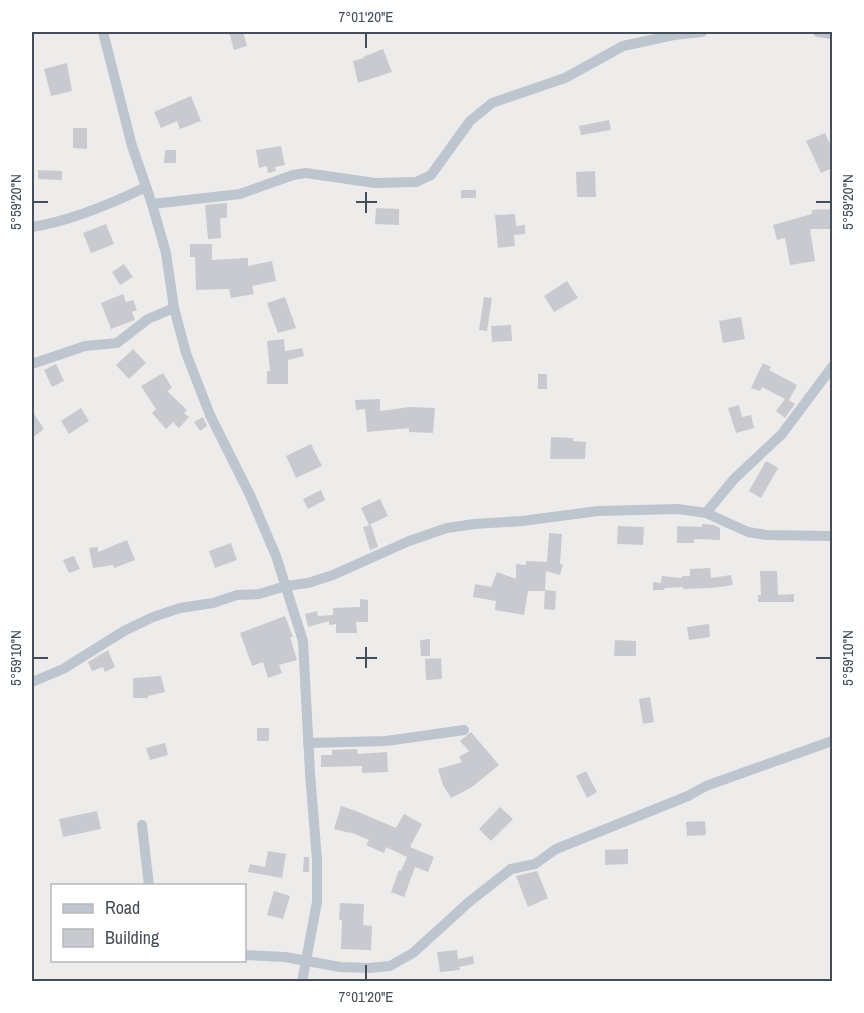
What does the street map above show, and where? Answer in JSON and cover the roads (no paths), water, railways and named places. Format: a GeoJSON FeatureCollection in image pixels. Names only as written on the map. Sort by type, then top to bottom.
{"type":"FeatureCollection","features":[{"type":"Feature","properties":{"kind":"street"},"geometry":{"type":"LineString","coordinates":[[103,32],[132,146],[166,254],[174,308],[186,353],[206,405],[250,495],[276,556],[303,641],[317,860],[317,902],[302,981]]}},
{"type":"Feature","properties":{"kind":"street"},"geometry":{"type":"LineString","coordinates":[[152,204],[240,194],[293,175],[306,173],[375,183],[416,182],[431,175],[470,120],[492,103],[565,78],[623,46],[702,32]]}},
{"type":"Feature","properties":{"kind":"street"},"geometry":{"type":"LineString","coordinates":[[818,32],[832,34]]}},
{"type":"Feature","properties":{"kind":"street"},"geometry":{"type":"LineString","coordinates":[[32,227],[85,212],[146,187]]}},
{"type":"Feature","properties":{"kind":"street"},"geometry":{"type":"LineString","coordinates":[[32,364],[85,346],[117,343],[148,319],[174,308]]}},
{"type":"Feature","properties":{"kind":"street"},"geometry":{"type":"LineString","coordinates":[[706,513],[734,479],[782,434],[832,367]]}},
{"type":"Feature","properties":{"kind":"street"},"geometry":{"type":"LineString","coordinates":[[32,682],[63,669],[153,616],[237,595],[270,592],[286,586],[308,583],[447,528],[598,511],[678,508],[706,513],[729,525],[757,534],[832,536]]}},
{"type":"Feature","properties":{"kind":"street"},"geometry":{"type":"LineString","coordinates":[[308,743],[386,741],[464,730]]}},
{"type":"Feature","properties":{"kind":"street"},"geometry":{"type":"LineString","coordinates":[[246,955],[306,960],[340,967],[390,966],[413,953],[469,902],[511,869],[535,864],[556,849],[688,796],[706,786],[832,741]]}},
{"type":"Feature","properties":{"kind":"street"},"geometry":{"type":"LineString","coordinates":[[142,825],[149,884]]}}]}
